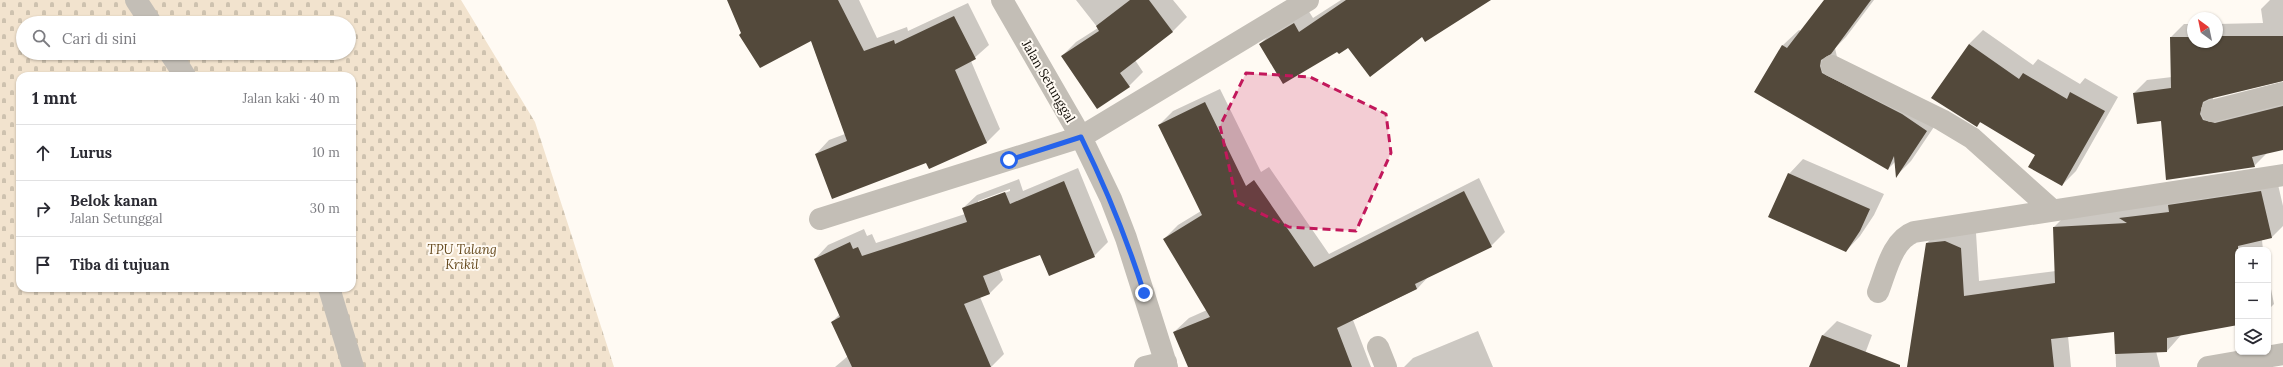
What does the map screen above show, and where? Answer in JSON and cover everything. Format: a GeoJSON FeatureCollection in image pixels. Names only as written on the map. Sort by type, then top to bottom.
{"type":"FeatureCollection","features":[{"type":"Feature","properties":{"kind":"street"},"geometry":{"type":"LineString","coordinates":[[136,0],[146,16]]}},
{"type":"Feature","properties":{"kind":"street","name":"Jalan Setunggal"},"geometry":{"type":"LineString","coordinates":[[1002,0],[1081,137],[1111,199],[1126,238],[1166,364]]}},
{"type":"Feature","properties":{"kind":"street"},"geometry":{"type":"LineString","coordinates":[[820,219],[1081,137],[1308,0]]}},
{"type":"Feature","properties":{"kind":"street"},"geometry":{"type":"LineString","coordinates":[[175,60],[182,72]]}},
{"type":"Feature","properties":{"kind":"street"},"geometry":{"type":"LineString","coordinates":[[1832,66],[1942,120],[1972,138],[2051,209]]}},
{"type":"Feature","properties":{"kind":"street"},"geometry":{"type":"LineString","coordinates":[[2212,111],[2283,93]]}},
{"type":"Feature","properties":{"kind":"street"},"geometry":{"type":"LineString","coordinates":[[1878,292],[1898,243],[1906,235],[1924,229],[2283,175]]}},
{"type":"Feature","properties":{"kind":"street"},"geometry":{"type":"LineString","coordinates":[[330,292],[354,367]]}},
{"type":"Feature","properties":{"kind":"street"},"geometry":{"type":"LineString","coordinates":[[1378,347],[1386,367]]}},
{"type":"Feature","properties":{"kind":"street"},"geometry":{"type":"LineString","coordinates":[[2208,367],[2283,354]]}},
{"type":"Feature","properties":{"kind":"street"},"geometry":{"type":"LineString","coordinates":[[1145,367],[1166,364]]}},
{"type":"Feature","properties":{"kind":"highlighted area"},"geometry":{"type":"Polygon","coordinates":[[[1246,73],[1310,77],[1386,114],[1391,153],[1356,231],[1289,227],[1237,202],[1220,126],[1246,73]]]}},
{"type":"Feature","properties":{"kind":"green space","name":"TPU Talang Krikil"},"geometry":{"type":"Polygon","coordinates":[[[0,0],[461,0],[535,122],[614,367],[0,367],[0,0]]]}},
{"type":"Feature","properties":{"kind":"building"},"geometry":{"type":"Polygon","coordinates":[[[727,0],[838,0],[864,51],[894,40],[895,44],[954,16],[976,59],[955,70],[987,143],[929,169],[926,163],[832,199],[815,154],[847,141],[811,41],[760,68],[739,35],[741,33],[727,0]]]}},
{"type":"Feature","properties":{"kind":"building"},"geometry":{"type":"Polygon","coordinates":[[[1130,0],[1149,0],[1173,32],[1120,73],[1130,87],[1097,109],[1061,56],[1099,31],[1096,26],[1130,0]]]}},
{"type":"Feature","properties":{"kind":"building"},"geometry":{"type":"Polygon","coordinates":[[[1346,0],[1491,0],[1425,42],[1422,37],[1370,77],[1348,48],[1339,54],[1337,52],[1283,84],[1259,44],[1294,23],[1299,32],[1346,0]]]}},
{"type":"Feature","properties":{"kind":"building"},"geometry":{"type":"Polygon","coordinates":[[[1824,0],[1871,0],[1831,54],[1821,60],[1820,66],[1822,73],[1902,114],[1927,131],[1896,178],[1894,156],[1888,170],[1754,92],[1782,45],[1787,48],[1824,0]]]}},
{"type":"Feature","properties":{"kind":"building"},"geometry":{"type":"Polygon","coordinates":[[[2223,36],[2283,36],[2283,81],[2209,99],[2203,102],[2200,114],[2203,120],[2215,123],[2283,106],[2283,150],[2252,157],[2255,167],[2166,180],[2161,121],[2137,124],[2133,93],[2171,88],[2170,37],[2187,37],[2187,48],[2223,48],[2223,36]]]}},
{"type":"Feature","properties":{"kind":"building"},"geometry":{"type":"Polygon","coordinates":[[[1969,44],[2019,79],[2023,73],[2067,99],[2070,92],[2105,111],[2062,186],[2028,167],[2035,155],[1980,122],[1977,127],[1931,98],[1969,44]]]}},
{"type":"Feature","properties":{"kind":"building"},"geometry":{"type":"Polygon","coordinates":[[[1205,102],[1246,186],[1254,180],[1314,267],[1464,191],[1492,247],[1415,284],[1417,289],[1337,328],[1352,367],[1188,367],[1173,332],[1210,317],[1163,239],[1202,215],[1158,125],[1205,102]]]}},
{"type":"Feature","properties":{"kind":"building"},"geometry":{"type":"Polygon","coordinates":[[[1788,173],[1870,209],[1860,231],[1846,252],[1768,217],[1788,173]]]}},
{"type":"Feature","properties":{"kind":"building"},"geometry":{"type":"Polygon","coordinates":[[[1064,181],[1095,257],[1049,276],[1040,255],[983,276],[990,294],[964,304],[991,367],[852,367],[831,322],[840,317],[814,259],[850,242],[853,249],[858,247],[862,256],[967,222],[962,208],[1005,192],[1010,204],[1064,181]]]}},
{"type":"Feature","properties":{"kind":"building"},"geometry":{"type":"Polygon","coordinates":[[[2261,191],[2272,238],[2235,247],[2235,326],[2167,338],[2167,352],[2115,354],[2114,332],[2051,339],[2054,367],[1907,367],[1926,243],[1945,241],[1961,248],[1964,296],[2055,283],[2053,227],[2127,223],[2119,218],[2169,212],[2168,205],[2261,191]]]}},
{"type":"Feature","properties":{"kind":"building"},"geometry":{"type":"Polygon","coordinates":[[[1822,335],[1900,365],[1900,367],[1809,367],[1822,335]]]}},
{"type":"Feature","properties":{"kind":"route"},"geometry":{"type":"LineString","coordinates":[[1009,160],[1081,137],[1111,199],[1126,238],[1144,293]]}}]}
